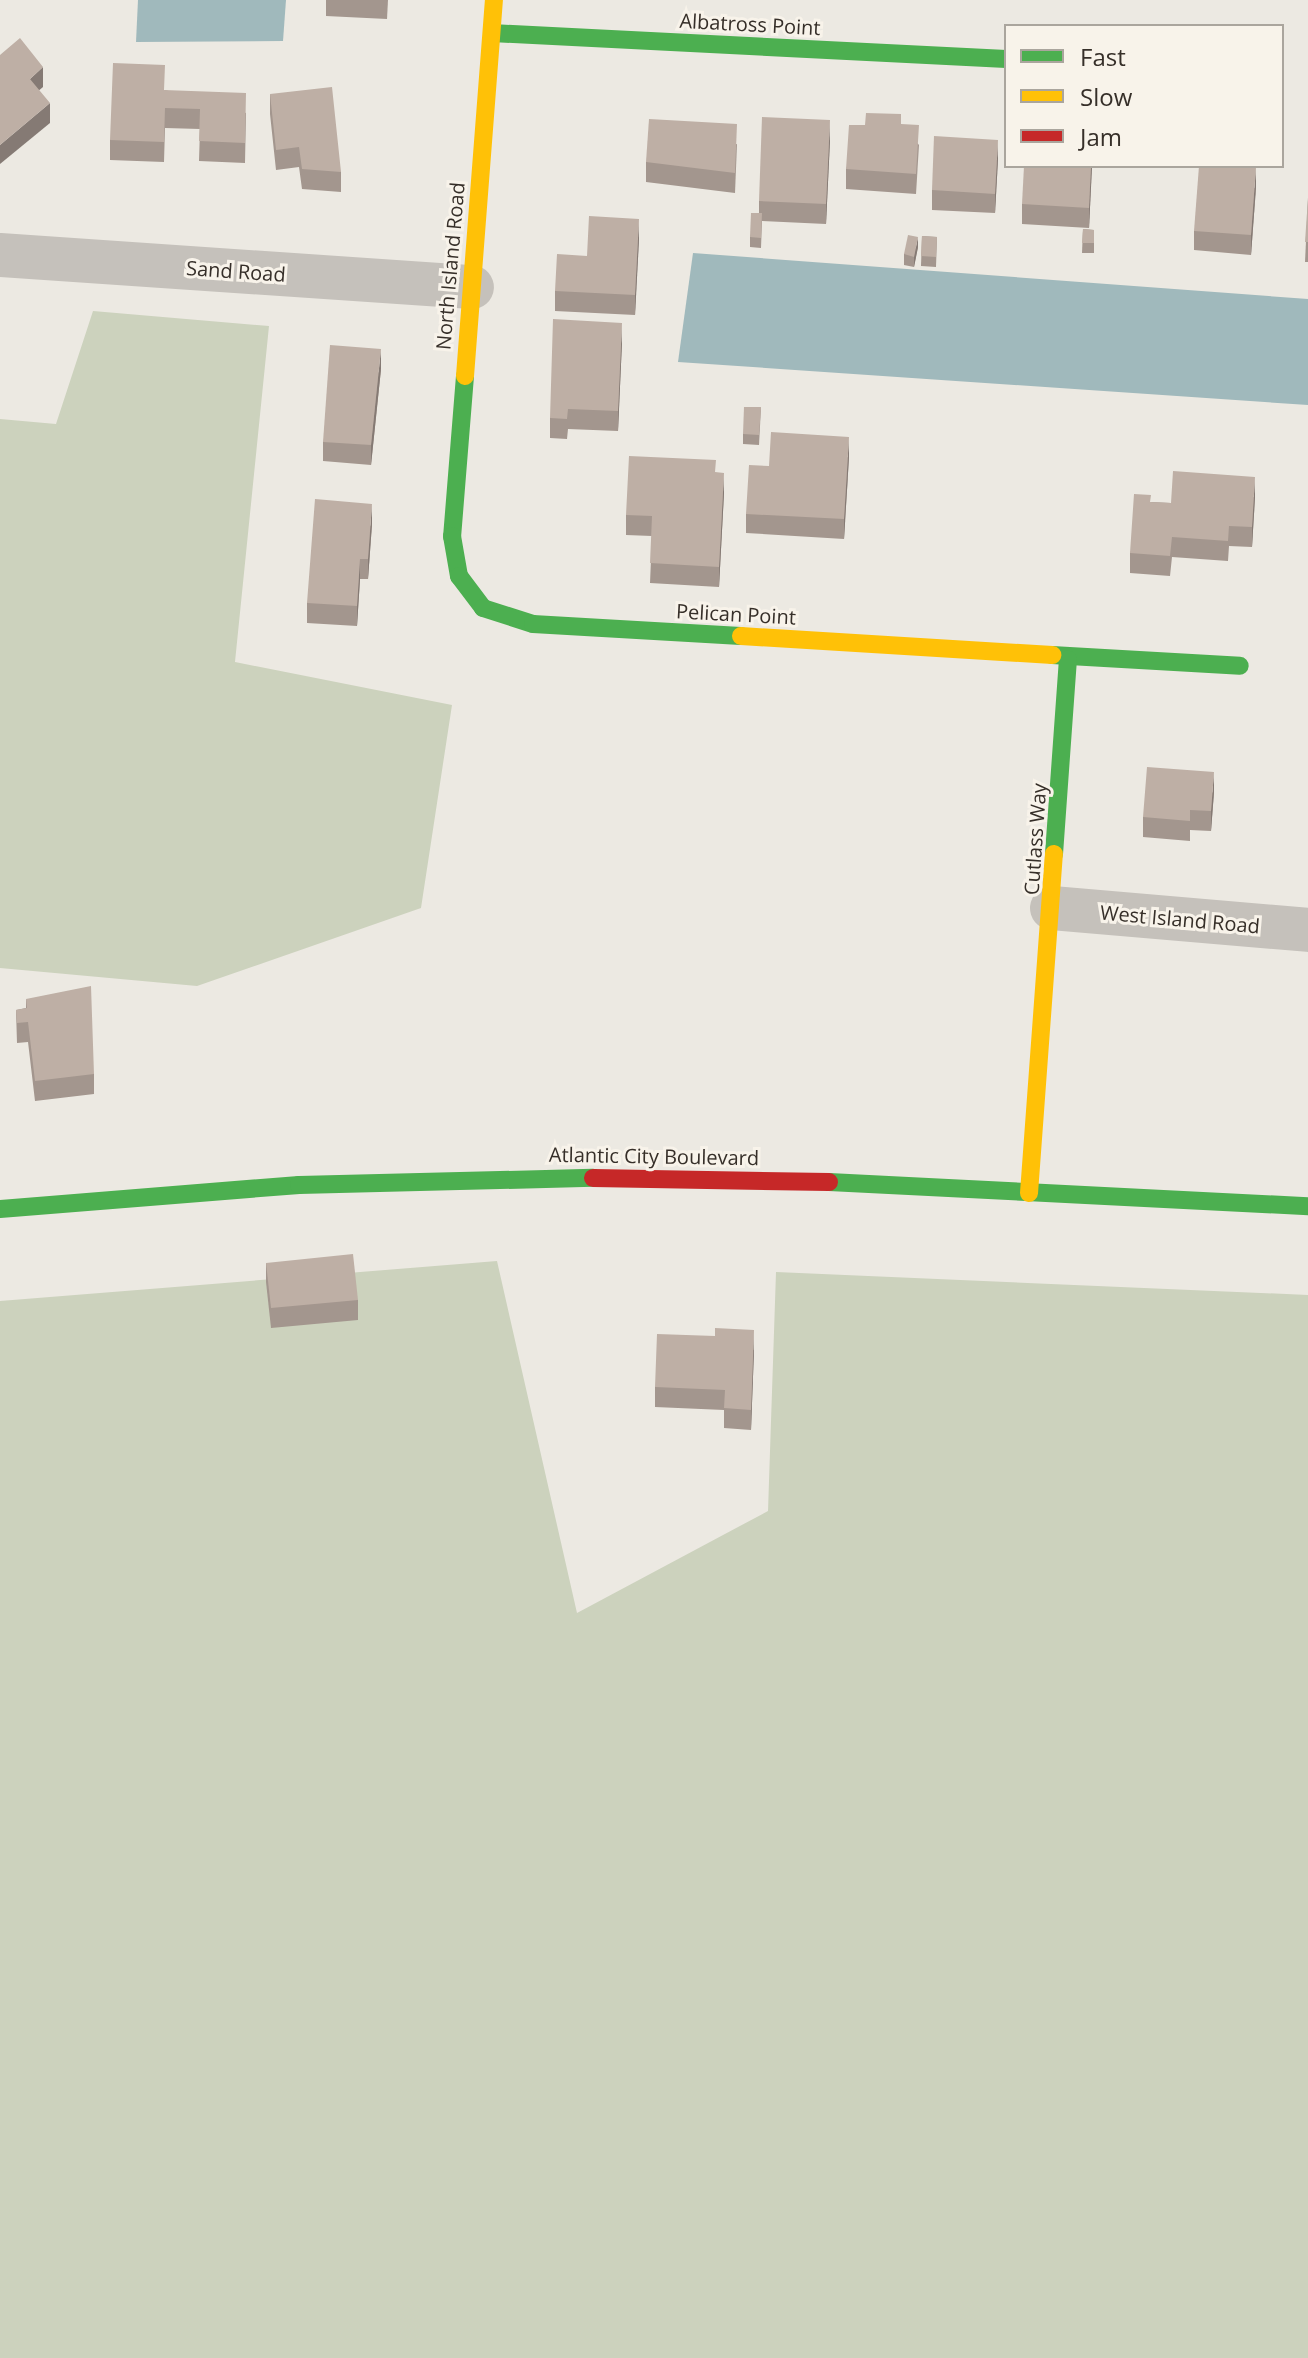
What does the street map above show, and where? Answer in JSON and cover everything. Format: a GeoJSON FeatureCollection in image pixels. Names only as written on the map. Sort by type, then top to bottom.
{"type":"FeatureCollection","features":[{"type":"Feature","properties":{"kind":"main road","name":"North Island Road"},"geometry":{"type":"LineString","coordinates":[[452,536],[494,0]]}},
{"type":"Feature","properties":{"kind":"main road","name":"Albatross Point"},"geometry":{"type":"LineString","coordinates":[[492,33],[1004,59]]}},
{"type":"Feature","properties":{"kind":"main road","name":"Pelican Point"},"geometry":{"type":"LineString","coordinates":[[452,536],[459,576],[483,608],[533,624],[1068,660]]}},
{"type":"Feature","properties":{"kind":"main road"},"geometry":{"type":"LineString","coordinates":[[1068,660],[1240,666]]}},
{"type":"Feature","properties":{"kind":"main road","name":"Cutlass Way"},"geometry":{"type":"LineString","coordinates":[[1029,1193],[1068,660]]}},
{"type":"Feature","properties":{"kind":"main road","name":"Atlantic City Boulevard"},"geometry":{"type":"LineString","coordinates":[[0,1209],[299,1185],[507,1177],[796,1180],[1308,1206]]}},
{"type":"Feature","properties":{"kind":"street","name":"Sand Road"},"geometry":{"type":"LineString","coordinates":[[0,255],[472,287]]}},
{"type":"Feature","properties":{"kind":"street","name":"West Island Road"},"geometry":{"type":"LineString","coordinates":[[1052,908],[1308,930]]}},
{"type":"Feature","properties":{"kind":"green space"},"geometry":{"type":"Polygon","coordinates":[[[93,311],[269,326],[235,662],[452,705],[421,908],[197,986],[0,968],[0,419],[56,424],[93,311]]]}},
{"type":"Feature","properties":{"kind":"green space"},"geometry":{"type":"Polygon","coordinates":[[[497,1261],[577,1613],[768,1511],[776,1272],[1308,1295],[1308,2358],[0,2358],[0,1301],[497,1261]]]}},
{"type":"Feature","properties":{"kind":"water"},"geometry":{"type":"Polygon","coordinates":[[[138,0],[286,0],[283,41],[136,42],[138,0]]]}},
{"type":"Feature","properties":{"kind":"water"},"geometry":{"type":"Polygon","coordinates":[[[693,253],[1308,299],[1308,405],[678,362],[693,253]]]}},
{"type":"Feature","properties":{"kind":"building"},"geometry":{"type":"Polygon","coordinates":[[[20,38],[43,67],[30,79],[50,103],[0,145],[0,55],[20,38]]]}},
{"type":"Feature","properties":{"kind":"building"},"geometry":{"type":"Polygon","coordinates":[[[113,63],[165,65],[164,90],[246,93],[245,143],[199,141],[200,109],[165,108],[164,142],[110,140],[113,63]]]}},
{"type":"Feature","properties":{"kind":"building"},"geometry":{"type":"Polygon","coordinates":[[[332,87],[341,172],[302,169],[299,147],[276,150],[270,94],[332,87]]]}},
{"type":"Feature","properties":{"kind":"building"},"geometry":{"type":"Polygon","coordinates":[[[866,113],[901,114],[901,124],[919,125],[916,174],[846,169],[849,125],[865,125],[866,113]]]}},
{"type":"Feature","properties":{"kind":"building"},"geometry":{"type":"Polygon","coordinates":[[[762,117],[830,120],[826,204],[759,201],[762,117]]]}},
{"type":"Feature","properties":{"kind":"building"},"geometry":{"type":"Polygon","coordinates":[[[649,119],[737,124],[735,173],[646,162],[649,119]]]}},
{"type":"Feature","properties":{"kind":"building"},"geometry":{"type":"Polygon","coordinates":[[[934,136],[998,140],[995,194],[932,190],[934,136]]]}},
{"type":"Feature","properties":{"kind":"building"},"geometry":{"type":"Polygon","coordinates":[[[1024,168],[1091,168],[1089,208],[1022,204],[1024,168]]]}},
{"type":"Feature","properties":{"kind":"building"},"geometry":{"type":"Polygon","coordinates":[[[1199,168],[1256,168],[1251,235],[1194,231],[1199,168]]]}},
{"type":"Feature","properties":{"kind":"building"},"geometry":{"type":"Polygon","coordinates":[[[1308,198],[1308,242],[1305,242],[1308,198]]]}},
{"type":"Feature","properties":{"kind":"building"},"geometry":{"type":"Polygon","coordinates":[[[751,213],[762,213],[761,238],[750,237],[751,213]]]}},
{"type":"Feature","properties":{"kind":"building"},"geometry":{"type":"Polygon","coordinates":[[[589,216],[639,219],[635,295],[555,291],[557,254],[587,256],[589,216]]]}},
{"type":"Feature","properties":{"kind":"building"},"geometry":{"type":"Polygon","coordinates":[[[1083,229],[1094,230],[1094,243],[1082,243],[1083,229]]]}},
{"type":"Feature","properties":{"kind":"building"},"geometry":{"type":"Polygon","coordinates":[[[908,235],[918,237],[914,257],[904,254],[908,235]]]}},
{"type":"Feature","properties":{"kind":"building"},"geometry":{"type":"Polygon","coordinates":[[[922,236],[937,237],[936,257],[921,256],[922,236]]]}},
{"type":"Feature","properties":{"kind":"building"},"geometry":{"type":"Polygon","coordinates":[[[553,319],[622,323],[618,411],[568,409],[567,419],[550,418],[553,319]]]}},
{"type":"Feature","properties":{"kind":"building"},"geometry":{"type":"Polygon","coordinates":[[[330,345],[381,349],[371,445],[323,442],[330,345]]]}},
{"type":"Feature","properties":{"kind":"building"},"geometry":{"type":"Polygon","coordinates":[[[744,407],[761,407],[759,435],[743,434],[744,407]]]}},
{"type":"Feature","properties":{"kind":"building"},"geometry":{"type":"Polygon","coordinates":[[[771,432],[849,437],[844,519],[746,514],[749,465],[769,466],[771,432]]]}},
{"type":"Feature","properties":{"kind":"building"},"geometry":{"type":"Polygon","coordinates":[[[629,456],[716,460],[715,472],[724,473],[719,567],[650,563],[652,516],[626,515],[629,456]]]}},
{"type":"Feature","properties":{"kind":"building"},"geometry":{"type":"Polygon","coordinates":[[[1173,471],[1255,477],[1252,527],[1229,526],[1228,541],[1172,537],[1170,556],[1130,553],[1134,494],[1151,495],[1150,502],[1171,503],[1173,471]]]}},
{"type":"Feature","properties":{"kind":"building"},"geometry":{"type":"Polygon","coordinates":[[[315,499],[372,504],[368,559],[360,559],[357,606],[307,603],[315,499]]]}},
{"type":"Feature","properties":{"kind":"building"},"geometry":{"type":"Polygon","coordinates":[[[1147,767],[1214,772],[1211,811],[1190,810],[1190,821],[1143,817],[1147,767]]]}},
{"type":"Feature","properties":{"kind":"building"},"geometry":{"type":"Polygon","coordinates":[[[91,986],[94,1074],[35,1081],[28,1022],[17,1023],[16,1010],[27,1008],[26,999],[91,986]]]}},
{"type":"Feature","properties":{"kind":"building"},"geometry":{"type":"Polygon","coordinates":[[[353,1254],[358,1300],[271,1308],[266,1263],[353,1254]]]}},
{"type":"Feature","properties":{"kind":"building"},"geometry":{"type":"Polygon","coordinates":[[[715,1328],[754,1330],[751,1410],[724,1408],[725,1390],[655,1387],[657,1334],[715,1336],[715,1328]]]}},
{"type":"Feature","properties":{"kind":"traffic: fast"},"geometry":{"type":"LineString","coordinates":[[492,33],[1004,59]]}},
{"type":"Feature","properties":{"kind":"traffic: fast"},"geometry":{"type":"LineString","coordinates":[[465,376],[452,536],[459,576],[483,608],[533,624],[741,636]]}},
{"type":"Feature","properties":{"kind":"traffic: fast"},"geometry":{"type":"LineString","coordinates":[[1052,655],[1240,666]]}},
{"type":"Feature","properties":{"kind":"traffic: fast"},"geometry":{"type":"LineString","coordinates":[[1054,854],[1068,660]]}},
{"type":"Feature","properties":{"kind":"traffic: fast"},"geometry":{"type":"LineString","coordinates":[[0,1209],[299,1185],[593,1178]]}},
{"type":"Feature","properties":{"kind":"traffic: fast"},"geometry":{"type":"LineString","coordinates":[[829,1182],[1308,1206]]}},
{"type":"Feature","properties":{"kind":"traffic: slow"},"geometry":{"type":"LineString","coordinates":[[465,376],[494,0]]}},
{"type":"Feature","properties":{"kind":"traffic: slow"},"geometry":{"type":"LineString","coordinates":[[741,636],[1052,655]]}},
{"type":"Feature","properties":{"kind":"traffic: slow"},"geometry":{"type":"LineString","coordinates":[[1029,1193],[1054,854]]}},
{"type":"Feature","properties":{"kind":"traffic: jam"},"geometry":{"type":"LineString","coordinates":[[593,1178],[829,1182]]}}]}
